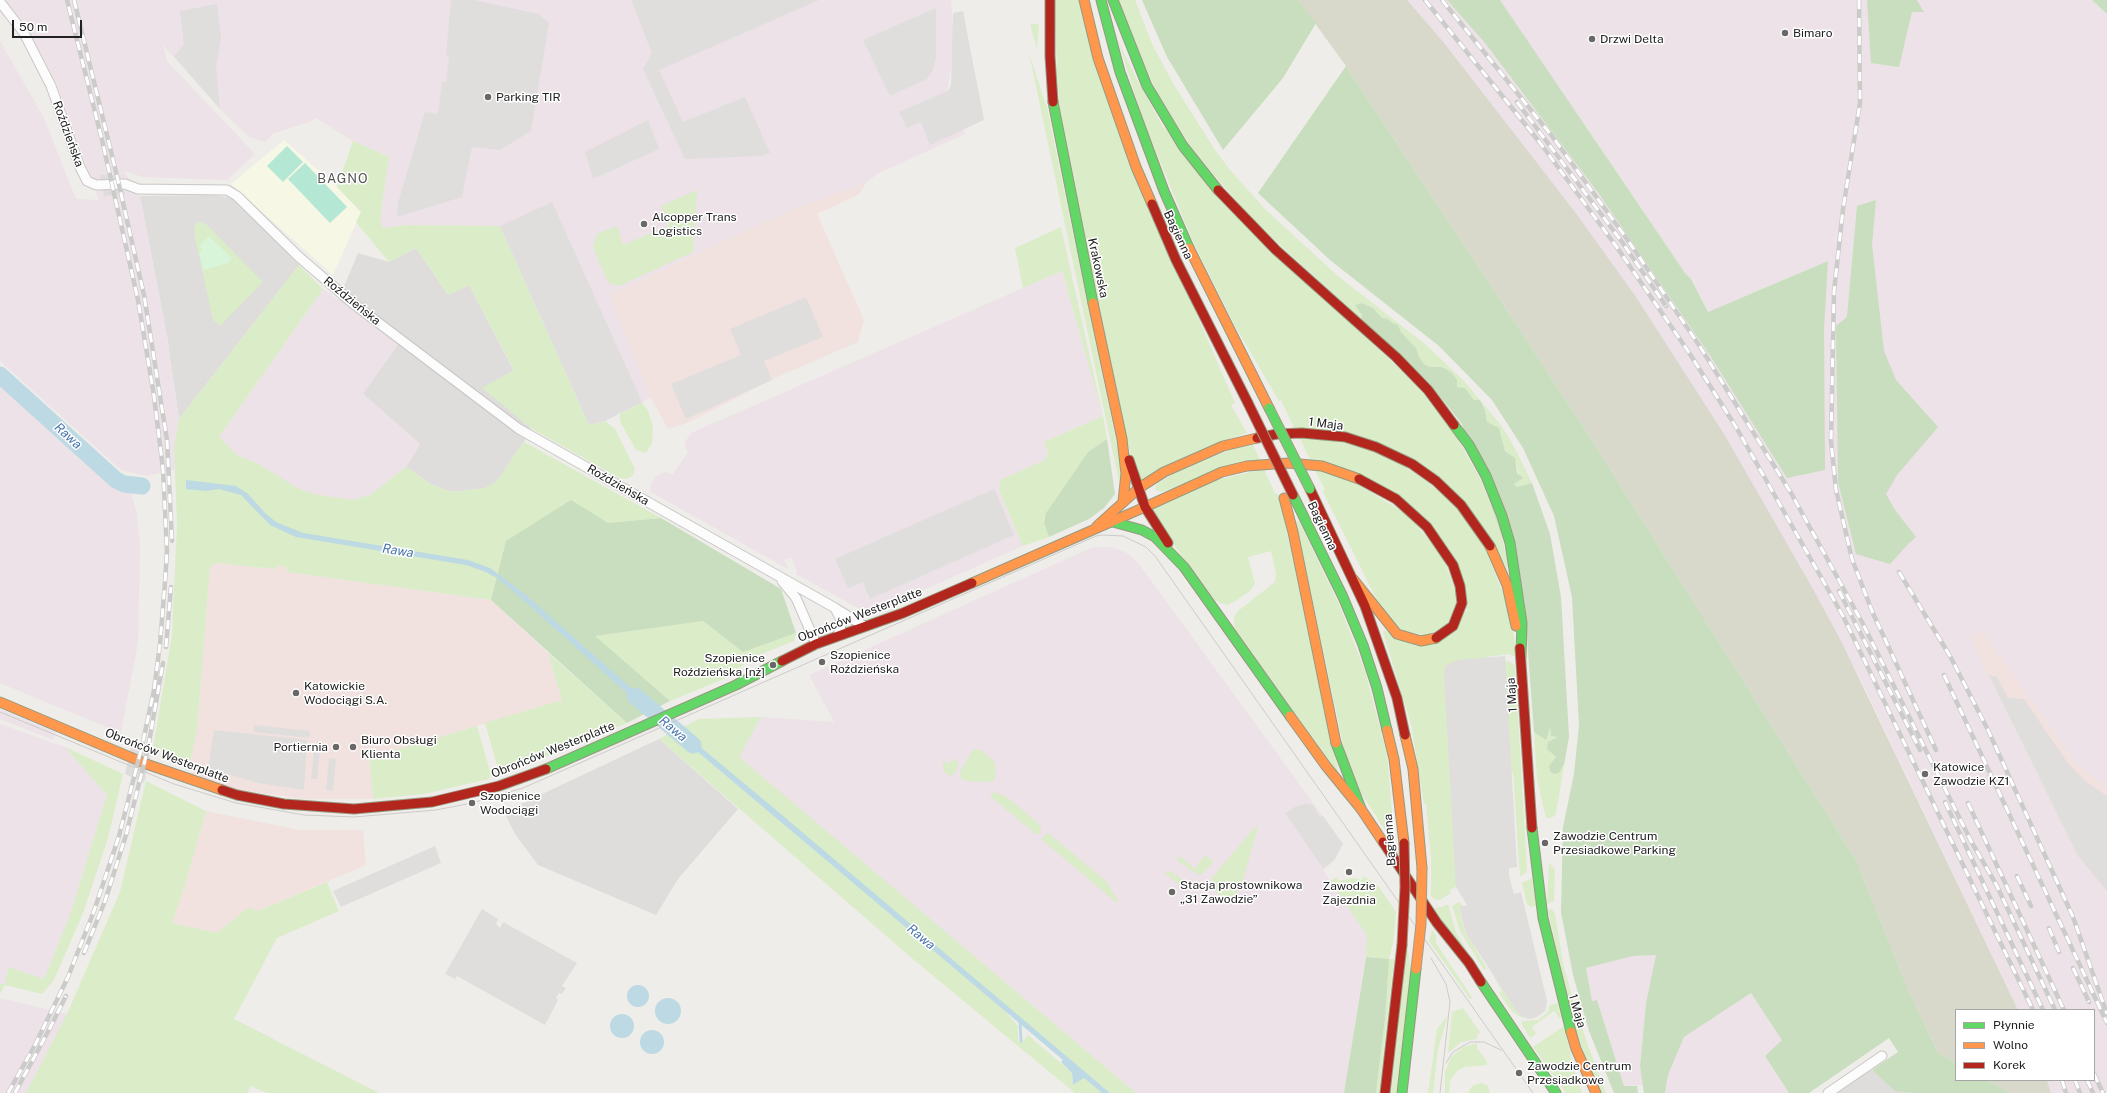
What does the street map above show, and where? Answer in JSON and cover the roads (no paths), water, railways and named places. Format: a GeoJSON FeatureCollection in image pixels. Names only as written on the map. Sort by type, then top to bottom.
{"type":"FeatureCollection","features":[{"type":"Feature","properties":{"kind":"main road","name":"Krakowska"},"geometry":{"type":"LineString","coordinates":[[1050,0],[1050,56],[1053,102],[1061,148],[1122,439],[1126,474],[1123,501]]}},
{"type":"Feature","properties":{"kind":"main road","name":"Bagienna"},"geometry":{"type":"LineString","coordinates":[[1084,0],[1098,58],[1136,167],[1176,260],[1269,445],[1342,596],[1371,670],[1385,716],[1392,752],[1404,843],[1405,887],[1402,945],[1385,1093]]}},
{"type":"Feature","properties":{"kind":"main road","name":"Bagienna"},"geometry":{"type":"LineString","coordinates":[[1101,0],[1120,72],[1164,191],[1187,244],[1310,489],[1353,579],[1386,662],[1403,719],[1413,768],[1422,868],[1421,919],[1402,1093]]}},
{"type":"Feature","properties":{"kind":"main road"},"geometry":{"type":"LineString","coordinates":[[1113,0],[1147,86],[1183,146],[1203,173],[1237,212],[1276,250],[1396,357],[1428,390],[1469,445],[1488,482],[1502,516],[1510,543],[1522,622],[1521,657]]}},
{"type":"Feature","properties":{"kind":"main road","name":"1 Maja"},"geometry":{"type":"LineString","coordinates":[[1277,434],[1322,434],[1345,437],[1389,452],[1412,464],[1446,490],[1470,516],[1494,554],[1508,585],[1521,657],[1534,845],[1543,918],[1563,1006],[1576,1049],[1596,1093]]}},
{"type":"Feature","properties":{"kind":"main road","name":"Obrońców Westerplatte"},"geometry":{"type":"LineString","coordinates":[[1092,529],[1139,488],[1164,472],[1188,460],[1223,446],[1277,434]]}},
{"type":"Feature","properties":{"kind":"main road","name":"Krakowska"},"geometry":{"type":"LineString","coordinates":[[1122,439],[1145,507],[1184,567]]}},
{"type":"Feature","properties":{"kind":"main road"},"geometry":{"type":"LineString","coordinates":[[1269,445],[1293,532],[1335,739],[1361,809]]}},
{"type":"Feature","properties":{"kind":"main road","name":"Obrońców Westerplatte"},"geometry":{"type":"LineString","coordinates":[[0,702],[149,765],[237,795],[284,804],[354,809],[432,802],[499,786],[551,766],[736,686],[773,665],[816,644],[903,612],[1092,529],[1114,522],[1222,472],[1247,466],[1288,463],[1317,465],[1342,472],[1362,480],[1396,499],[1427,528],[1440,544],[1453,565],[1460,586],[1462,603],[1453,626],[1444,635],[1433,640],[1421,641],[1410,639],[1397,634],[1389,626],[1353,579]]}},
{"type":"Feature","properties":{"kind":"main road"},"geometry":{"type":"LineString","coordinates":[[1114,522],[1142,530],[1155,537],[1184,567],[1326,766],[1361,809],[1436,923],[1469,963],[1505,1019],[1556,1093]]}},
{"type":"Feature","properties":{"kind":"main road"},"geometry":{"type":"LineString","coordinates":[[1586,1073],[1587,1093]]}},
{"type":"Feature","properties":{"kind":"street","name":"Roździeńska"},"geometry":{"type":"LineString","coordinates":[[0,2],[24,33],[51,86],[80,168],[87,181],[96,185],[125,184],[138,189],[227,190],[237,196],[336,290],[519,429],[835,608],[864,626]]}},
{"type":"Feature","properties":{"kind":"street","name":"Roździeńska"},"geometry":{"type":"LineString","coordinates":[[779,577],[796,598],[816,644]]}},
{"type":"Feature","properties":{"kind":"street"},"geometry":{"type":"LineString","coordinates":[[835,608],[842,622],[838,635]]}},
{"type":"Feature","properties":{"kind":"street"},"geometry":{"type":"LineString","coordinates":[[1828,1093],[1882,1056]]}},
{"type":"Feature","properties":{"kind":"water"},"geometry":{"type":"Polygon","coordinates":[[[186,480],[236,486],[248,494],[265,513],[276,522],[303,533],[468,560],[490,568],[526,595],[656,710],[649,713],[522,599],[497,578],[486,572],[466,565],[296,537],[270,525],[241,495],[219,489],[206,491],[186,489],[186,480]]]}},
{"type":"Feature","properties":{"kind":"water"},"geometry":{"type":"Polygon","coordinates":[[[679,729],[1110,1093],[1102,1093],[1084,1078],[1073,1085],[1072,1073],[1061,1062],[1063,1060],[673,731],[679,729]]]}},
{"type":"Feature","properties":{"kind":"water"},"geometry":{"type":"Polygon","coordinates":[[[634,985],[642,985],[649,992],[649,1000],[642,1007],[634,1007],[627,1000],[627,992],[634,985]]]}},
{"type":"Feature","properties":{"kind":"water"},"geometry":{"type":"Polygon","coordinates":[[[668,998],[677,1002],[681,1011],[677,1020],[668,1024],[659,1020],[655,1011],[659,1002],[668,998]]]}},
{"type":"Feature","properties":{"kind":"water"},"geometry":{"type":"Polygon","coordinates":[[[622,1014],[630,1018],[634,1026],[630,1034],[622,1038],[614,1034],[610,1026],[614,1018],[622,1014]]]}},
{"type":"Feature","properties":{"kind":"water"},"geometry":{"type":"Polygon","coordinates":[[[652,1030],[660,1034],[664,1042],[660,1050],[652,1054],[644,1050],[640,1042],[644,1034],[652,1030]]]}},
{"type":"Feature","properties":{"kind":"waterway","name":"Rawa"},"geometry":{"type":"LineString","coordinates":[[0,375],[116,480],[124,484],[142,486]]}},
{"type":"Feature","properties":{"kind":"waterway","name":"Rawa"},"geometry":{"type":"LineString","coordinates":[[635,696],[693,745]]}},
{"type":"Feature","properties":{"kind":"waterway"},"geometry":{"type":"LineString","coordinates":[[1020,1021],[1021,1041]]}},
{"type":"Feature","properties":{"kind":"tram line"},"geometry":{"type":"LineString","coordinates":[[0,712],[174,784],[236,803],[304,815],[354,817],[436,810],[472,803],[523,788],[1096,536],[1123,536],[1146,547],[1155,556],[1533,1093]]}},
{"type":"Feature","properties":{"kind":"tram line"},"geometry":{"type":"LineString","coordinates":[[1431,958],[1446,984],[1450,1002],[1440,1093]]}},
{"type":"Feature","properties":{"kind":"tram line"},"geometry":{"type":"LineString","coordinates":[[1446,1063],[1453,1052],[1470,1042],[1484,1042],[1501,1050]]}},
{"type":"Feature","properties":{"kind":"railway"},"geometry":{"type":"LineString","coordinates":[[8,1093],[35,1045],[68,977],[94,911],[119,836],[142,746],[154,690],[160,644],[167,551],[163,469],[154,396],[138,300],[102,140],[67,0]]}},
{"type":"Feature","properties":{"kind":"railway"},"geometry":{"type":"LineString","coordinates":[[74,0],[117,176],[144,295],[167,440],[172,541]]}},
{"type":"Feature","properties":{"kind":"railway"},"geometry":{"type":"LineString","coordinates":[[1425,0],[1541,144],[1616,246],[1688,351],[1736,427],[1843,616],[2033,1009]]}},
{"type":"Feature","properties":{"kind":"railway"},"geometry":{"type":"LineString","coordinates":[[1442,0],[1552,136],[1627,239],[1699,345],[1791,493],[1863,624],[1971,841],[1997,886],[2055,1009]]}},
{"type":"Feature","properties":{"kind":"railway"},"geometry":{"type":"LineString","coordinates":[[1859,0],[1860,103],[1843,209],[1834,292],[1831,441],[1836,490],[1852,559],[1872,611],[1936,750]]}},
{"type":"Feature","properties":{"kind":"railway"},"geometry":{"type":"LineString","coordinates":[[1517,102],[1622,242],[1666,306]]}},
{"type":"Feature","properties":{"kind":"railway"},"geometry":{"type":"LineString","coordinates":[[1899,572],[1950,656],[1988,730],[2073,917],[2107,1014]]}},
{"type":"Feature","properties":{"kind":"railway"},"geometry":{"type":"LineString","coordinates":[[166,647],[171,587]]}},
{"type":"Feature","properties":{"kind":"railway"},"geometry":{"type":"LineString","coordinates":[[1839,591],[1920,750]]}},
{"type":"Feature","properties":{"kind":"railway"},"geometry":{"type":"LineString","coordinates":[[84,953],[105,901],[126,835],[148,748],[163,663]]}},
{"type":"Feature","properties":{"kind":"railway"},"geometry":{"type":"LineString","coordinates":[[1944,675],[2107,1023]]}},
{"type":"Feature","properties":{"kind":"railway"},"geometry":{"type":"LineString","coordinates":[[1945,802],[2043,1009]]}},
{"type":"Feature","properties":{"kind":"railway"},"geometry":{"type":"LineString","coordinates":[[1968,803],[2064,1009]]}},
{"type":"Feature","properties":{"kind":"railway"},"geometry":{"type":"LineString","coordinates":[[2017,876],[2031,906]]}},
{"type":"Feature","properties":{"kind":"railway"},"geometry":{"type":"LineString","coordinates":[[2049,928],[2059,952]]}},
{"type":"Feature","properties":{"kind":"railway"},"geometry":{"type":"LineString","coordinates":[[2073,968],[2089,1002]]}},
{"type":"Feature","properties":{"kind":"railway"},"geometry":{"type":"LineString","coordinates":[[15,1093],[66,996]]}},
{"type":"Feature","properties":{"kind":"railway"},"geometry":{"type":"LineString","coordinates":[[2095,1076],[2103,1093]]}},
{"type":"Feature","properties":{"kind":"railway"},"geometry":{"type":"LineString","coordinates":[[2062,1081],[2066,1093]]}},
{"type":"Feature","properties":{"kind":"railway"},"geometry":{"type":"LineString","coordinates":[[2075,1081],[2080,1093]]}},
{"type":"Feature","properties":{"kind":"railway"},"geometry":{"type":"LineString","coordinates":[[2087,1081],[2093,1093]]}},
{"type":"Feature","properties":{"kind":"place","name":"Bimaro"},"geometry":{"type":"Point","coordinates":[1785,33]}},
{"type":"Feature","properties":{"kind":"place","name":"Drzwi Delta"},"geometry":{"type":"Point","coordinates":[1592,39]}},
{"type":"Feature","properties":{"kind":"place","name":"Parking TIR"},"geometry":{"type":"Point","coordinates":[488,97]}},
{"type":"Feature","properties":{"kind":"place","name":"Alcopper Trans Logistics"},"geometry":{"type":"Point","coordinates":[644,224]}},
{"type":"Feature","properties":{"kind":"place","name":"Szopienice Roździeńska"},"geometry":{"type":"Point","coordinates":[822,662]}},
{"type":"Feature","properties":{"kind":"place","name":"Szopienice Roździeńska [nż]"},"geometry":{"type":"Point","coordinates":[773,665]}},
{"type":"Feature","properties":{"kind":"place","name":"Katowickie Wodociągi S.A."},"geometry":{"type":"Point","coordinates":[296,693]}},
{"type":"Feature","properties":{"kind":"place","name":"Portiernia"},"geometry":{"type":"Point","coordinates":[336,747]}},
{"type":"Feature","properties":{"kind":"place","name":"Biuro Obsługi Klienta"},"geometry":{"type":"Point","coordinates":[353,747]}},
{"type":"Feature","properties":{"kind":"place","name":"Katowice Zawodzie KZ1"},"geometry":{"type":"Point","coordinates":[1925,774]}},
{"type":"Feature","properties":{"kind":"place","name":"Szopienice Wodociągi"},"geometry":{"type":"Point","coordinates":[472,803]}},
{"type":"Feature","properties":{"kind":"place","name":"Zawodzie Centrum Przesiadkowe Parking"},"geometry":{"type":"Point","coordinates":[1545,843]}},
{"type":"Feature","properties":{"kind":"place","name":"Zawodzie Zajezdnia"},"geometry":{"type":"Point","coordinates":[1349,872]}},
{"type":"Feature","properties":{"kind":"place","name":"Stacja prostownikowa „31 Zawodzie”"},"geometry":{"type":"Point","coordinates":[1172,892]}},
{"type":"Feature","properties":{"kind":"place","name":"Zawodzie Centrum Przesiadkowe"},"geometry":{"type":"Point","coordinates":[1519,1073]}},
{"type":"Feature","properties":{"kind":"district","name":"BAGNO"},"geometry":{"type":"Point","coordinates":[343,179]}}]}
